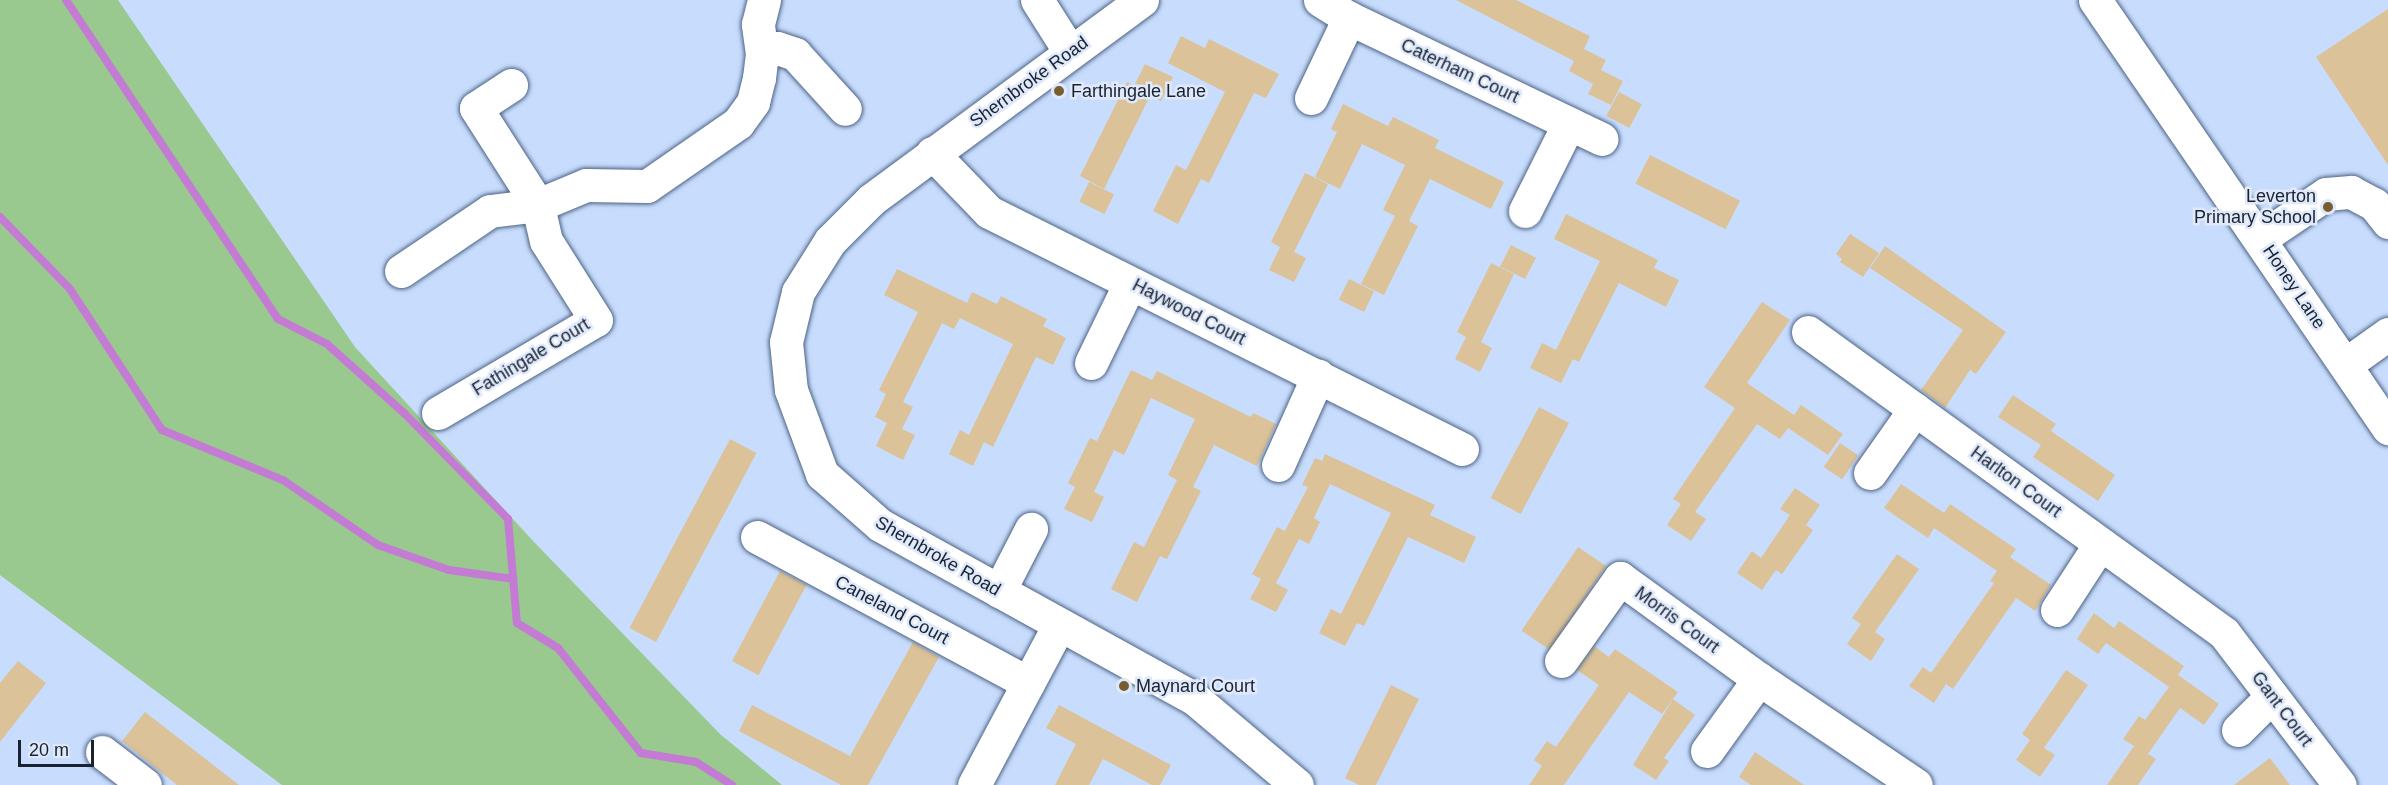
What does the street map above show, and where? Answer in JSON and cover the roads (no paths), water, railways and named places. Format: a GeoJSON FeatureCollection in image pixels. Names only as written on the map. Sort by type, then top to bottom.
{"type":"FeatureCollection","features":[{"type":"Feature","properties":{"kind":"street"},"geometry":{"type":"LineString","coordinates":[[401,271],[490,211],[538,205],[586,185],[647,186],[738,123],[753,102],[762,54],[758,24],[764,0]]}},
{"type":"Feature","properties":{"kind":"street"},"geometry":{"type":"LineString","coordinates":[[1036,0],[1070,52]]}},
{"type":"Feature","properties":{"kind":"street","name":"Shernbroke Road"},"geometry":{"type":"LineString","coordinates":[[1142,0],[871,200],[830,242],[798,292],[786,342],[791,390],[822,474],[880,525],[1195,699],[1297,785]]}},
{"type":"Feature","properties":{"kind":"street","name":"Caterham Court"},"geometry":{"type":"LineString","coordinates":[[1320,0],[1348,18],[1602,139]]}},
{"type":"Feature","properties":{"kind":"street","name":"Honey Lane"},"geometry":{"type":"LineString","coordinates":[[2096,0],[2261,238],[2388,428]]}},
{"type":"Feature","properties":{"kind":"street"},"geometry":{"type":"LineString","coordinates":[[1311,98],[1348,18]]}},
{"type":"Feature","properties":{"kind":"street"},"geometry":{"type":"LineString","coordinates":[[762,54],[777,48],[795,54],[845,109]]}},
{"type":"Feature","properties":{"kind":"street","name":"Fathingale Court"},"geometry":{"type":"LineString","coordinates":[[438,413],[596,320],[546,241],[538,205],[476,108],[511,85]]}},
{"type":"Feature","properties":{"kind":"street"},"geometry":{"type":"LineString","coordinates":[[1525,211],[1569,123]]}},
{"type":"Feature","properties":{"kind":"street","name":"Haywood Court"},"geometry":{"type":"LineString","coordinates":[[932,153],[989,212],[1462,449]]}},
{"type":"Feature","properties":{"kind":"street"},"geometry":{"type":"LineString","coordinates":[[2261,238],[2326,194],[2351,192],[2374,204],[2388,222]]}},
{"type":"Feature","properties":{"kind":"street"},"geometry":{"type":"LineString","coordinates":[[1091,363],[1130,283]]}},
{"type":"Feature","properties":{"kind":"street","name":"Harlton Court"},"geometry":{"type":"LineString","coordinates":[[1808,332],[2224,633]]}},
{"type":"Feature","properties":{"kind":"street"},"geometry":{"type":"LineString","coordinates":[[2346,364],[2388,334]]}},
{"type":"Feature","properties":{"kind":"street"},"geometry":{"type":"LineString","coordinates":[[1278,465],[1318,376]]}},
{"type":"Feature","properties":{"kind":"street"},"geometry":{"type":"LineString","coordinates":[[1870,473],[1915,409]]}},
{"type":"Feature","properties":{"kind":"street"},"geometry":{"type":"LineString","coordinates":[[999,591],[1031,529]]}},
{"type":"Feature","properties":{"kind":"street","name":"Caneland Court"},"geometry":{"type":"LineString","coordinates":[[757,537],[1028,683]]}},
{"type":"Feature","properties":{"kind":"street"},"geometry":{"type":"LineString","coordinates":[[2057,609],[2100,544]]}},
{"type":"Feature","properties":{"kind":"street","name":"Morris Court"},"geometry":{"type":"LineString","coordinates":[[1562,661],[1620,578],[1759,679],[1916,785]]}},
{"type":"Feature","properties":{"kind":"street"},"geometry":{"type":"LineString","coordinates":[[974,785],[1059,625]]}},
{"type":"Feature","properties":{"kind":"street","name":"Gant Court"},"geometry":{"type":"LineString","coordinates":[[2224,633],[2340,785]]}},
{"type":"Feature","properties":{"kind":"street"},"geometry":{"type":"LineString","coordinates":[[1707,751],[1759,679]]}},
{"type":"Feature","properties":{"kind":"street"},"geometry":{"type":"LineString","coordinates":[[2238,730],[2272,696]]}},
{"type":"Feature","properties":{"kind":"street"},"geometry":{"type":"LineString","coordinates":[[102,752],[145,785]]}},
{"type":"Feature","properties":{"kind":"waterway"},"geometry":{"type":"LineString","coordinates":[[66,0],[278,319],[327,344],[404,413],[508,519],[517,623],[558,648],[641,753],[696,762],[732,785]]}},
{"type":"Feature","properties":{"kind":"waterway"},"geometry":{"type":"LineString","coordinates":[[0,217],[70,289],[162,430],[283,480],[378,545],[449,570],[513,579]]}},
{"type":"Feature","properties":{"kind":"place","name":"Farthingale Lane"},"geometry":{"type":"Point","coordinates":[1059,91]}},
{"type":"Feature","properties":{"kind":"place","name":"Leverton Primary School"},"geometry":{"type":"Point","coordinates":[2328,207]}},
{"type":"Feature","properties":{"kind":"place","name":"Maynard Court"},"geometry":{"type":"Point","coordinates":[1124,686]}}]}
